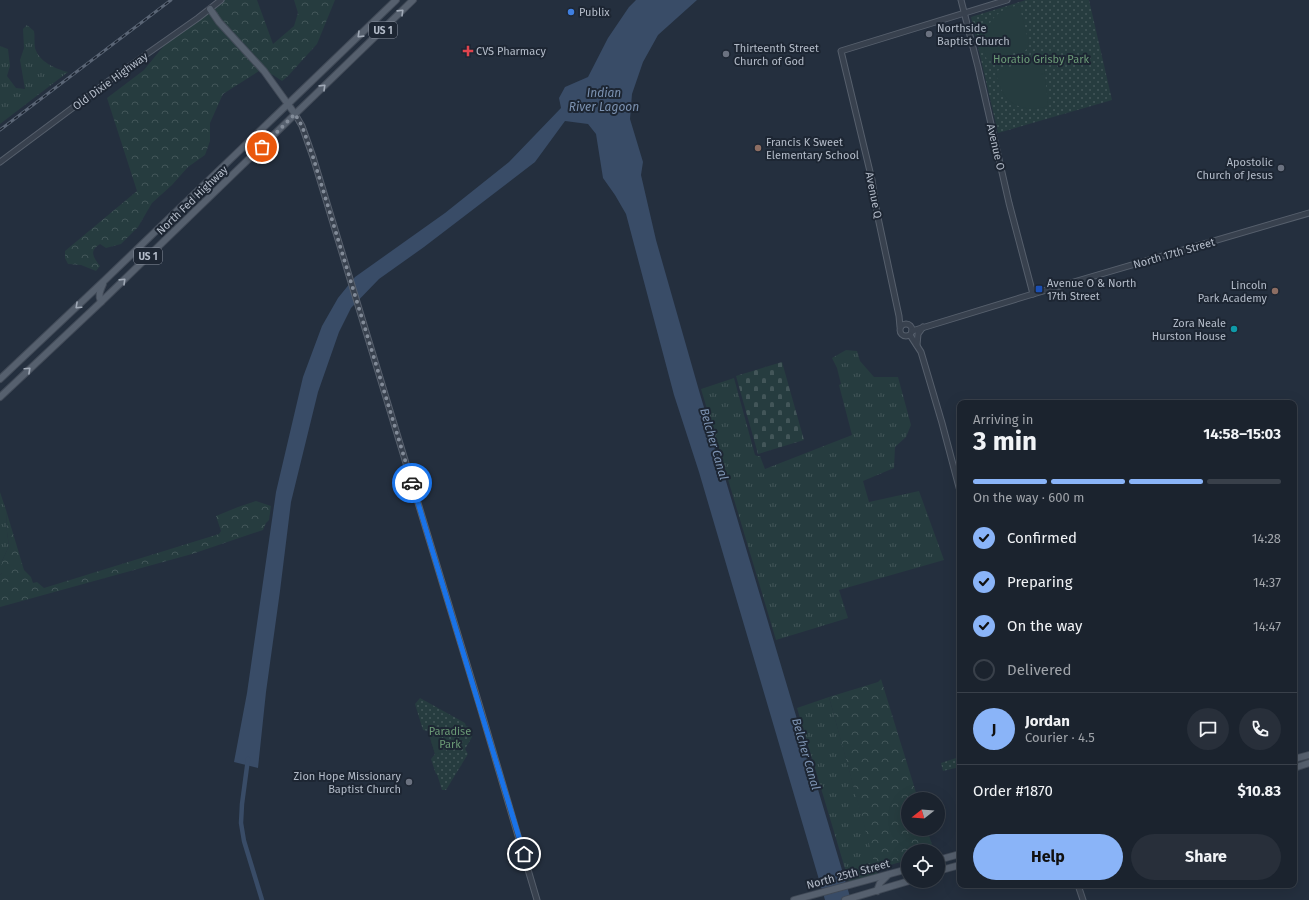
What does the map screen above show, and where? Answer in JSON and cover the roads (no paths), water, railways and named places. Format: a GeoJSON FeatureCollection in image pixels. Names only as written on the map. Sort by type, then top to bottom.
{"type":"FeatureCollection","features":[{"type":"Feature","properties":{"kind":"main road","name":"North Fed Highway"},"geometry":{"type":"LineString","coordinates":[[0,380],[396,0]]}},
{"type":"Feature","properties":{"kind":"main road","name":"North Fed Highway"},"geometry":{"type":"LineString","coordinates":[[0,397],[101,302],[413,0]]}},
{"type":"Feature","properties":{"kind":"main road"},"geometry":{"type":"LineString","coordinates":[[210,9],[219,22],[264,71],[295,114]]}},
{"type":"Feature","properties":{"kind":"main road"},"geometry":{"type":"LineString","coordinates":[[101,302],[99,292],[106,279]]}},
{"type":"Feature","properties":{"kind":"main road"},"geometry":{"type":"LineString","coordinates":[[1297,758],[1309,755]]}},
{"type":"Feature","properties":{"kind":"main road"},"geometry":{"type":"LineString","coordinates":[[1297,767],[1309,764]]}},
{"type":"Feature","properties":{"kind":"main road"},"geometry":{"type":"LineString","coordinates":[[945,858],[957,855]]}},
{"type":"Feature","properties":{"kind":"main road"},"geometry":{"type":"LineString","coordinates":[[945,870],[957,866]]}},
{"type":"Feature","properties":{"kind":"main road","name":"North 25th Street"},"geometry":{"type":"LineString","coordinates":[[794,900],[901,870]]}},
{"type":"Feature","properties":{"kind":"main road"},"geometry":{"type":"LineString","coordinates":[[877,891],[880,883],[889,874]]}},
{"type":"Feature","properties":{"kind":"main road"},"geometry":{"type":"LineString","coordinates":[[846,900],[901,884]]}},
{"type":"Feature","properties":{"kind":"street","name":"Old Dixie Highway"},"geometry":{"type":"LineString","coordinates":[[0,162],[221,0]]}},
{"type":"Feature","properties":{"kind":"street","name":"Avenue O"},"geometry":{"type":"LineString","coordinates":[[961,0],[1033,294]]}},
{"type":"Feature","properties":{"kind":"street"},"geometry":{"type":"LineString","coordinates":[[965,13],[1006,0]]}},
{"type":"Feature","properties":{"kind":"street","name":"Avenue Q"},"geometry":{"type":"LineString","coordinates":[[900,327],[877,213],[872,180],[841,51],[965,13]]}},
{"type":"Feature","properties":{"kind":"street"},"geometry":{"type":"LineString","coordinates":[[295,114],[304,131],[359,309],[537,900]]}},
{"type":"Feature","properties":{"kind":"street","name":"North 17th Street"},"geometry":{"type":"LineString","coordinates":[[909,330],[1309,213]]}},
{"type":"Feature","properties":{"kind":"street"},"geometry":{"type":"LineString","coordinates":[[899,316],[909,330],[921,352],[957,480]]}},
{"type":"Feature","properties":{"kind":"street"},"geometry":{"type":"LineString","coordinates":[[903,325],[909,330],[900,333],[900,327],[903,325]]}},
{"type":"Feature","properties":{"kind":"street"},"geometry":{"type":"LineString","coordinates":[[917,345],[918,334],[923,327]]}},
{"type":"Feature","properties":{"kind":"street"},"geometry":{"type":"LineString","coordinates":[[1079,888],[1083,900]]}},
{"type":"Feature","properties":{"kind":"water","name":"Indian River Lagoon"},"geometry":{"type":"Polygon","coordinates":[[[636,0],[697,0],[658,35],[643,62],[632,94],[630,119],[643,162],[641,175],[656,240],[700,394],[851,900],[825,900],[699,472],[674,395],[626,214],[603,178],[596,134],[588,124],[565,121],[535,162],[424,247],[379,279],[351,308],[339,332],[318,392],[291,502],[266,692],[258,768],[234,762],[247,693],[276,492],[303,377],[322,326],[338,298],[355,277],[445,213],[509,162],[561,108],[559,98],[565,87],[588,77],[608,38],[629,7],[636,0]]]}},
{"type":"Feature","properties":{"kind":"waterway"},"geometry":{"type":"LineString","coordinates":[[248,759],[241,823],[244,841],[262,900]]}},
{"type":"Feature","properties":{"kind":"railway"},"geometry":{"type":"LineString","coordinates":[[0,130],[171,0]]}},
{"type":"Feature","properties":{"kind":"place","name":"Publix"},"geometry":{"type":"Point","coordinates":[571,12]}},
{"type":"Feature","properties":{"kind":"place","name":"Northside Baptist Church"},"geometry":{"type":"Point","coordinates":[929,34]}},
{"type":"Feature","properties":{"kind":"place","name":"CVS Pharmacy"},"geometry":{"type":"Point","coordinates":[468,51]}},
{"type":"Feature","properties":{"kind":"place","name":"Thirteenth Street Church of God"},"geometry":{"type":"Point","coordinates":[726,54]}},
{"type":"Feature","properties":{"kind":"place","name":"Francis K Sweet Elementary School"},"geometry":{"type":"Point","coordinates":[758,148]}},
{"type":"Feature","properties":{"kind":"place","name":"Apostolic Church of Jesus"},"geometry":{"type":"Point","coordinates":[1281,168]}},
{"type":"Feature","properties":{"kind":"place","name":"Avenue O & North 17th Street"},"geometry":{"type":"Point","coordinates":[1039,289]}},
{"type":"Feature","properties":{"kind":"place","name":"Lincoln Park Academy"},"geometry":{"type":"Point","coordinates":[1275,291]}},
{"type":"Feature","properties":{"kind":"place","name":"Zora Neale Hurston House"},"geometry":{"type":"Point","coordinates":[1234,329]}},
{"type":"Feature","properties":{"kind":"place","name":"Zion Hope Missionary Baptist Church"},"geometry":{"type":"Point","coordinates":[409,782]}},
{"type":"Feature","properties":{"kind":"park label","name":"Horatio Grisby Park"},"geometry":{"type":"Point","coordinates":[1041,59]}},
{"type":"Feature","properties":{"kind":"park label","name":"Paradise Park"},"geometry":{"type":"Point","coordinates":[450,737]}},
{"type":"Feature","properties":{"kind":"water label","name":"Belcher Canal"},"geometry":{"type":"Point","coordinates":[714,444]}},
{"type":"Feature","properties":{"kind":"water label","name":"Belcher Canal"},"geometry":{"type":"Point","coordinates":[806,754]}}]}
